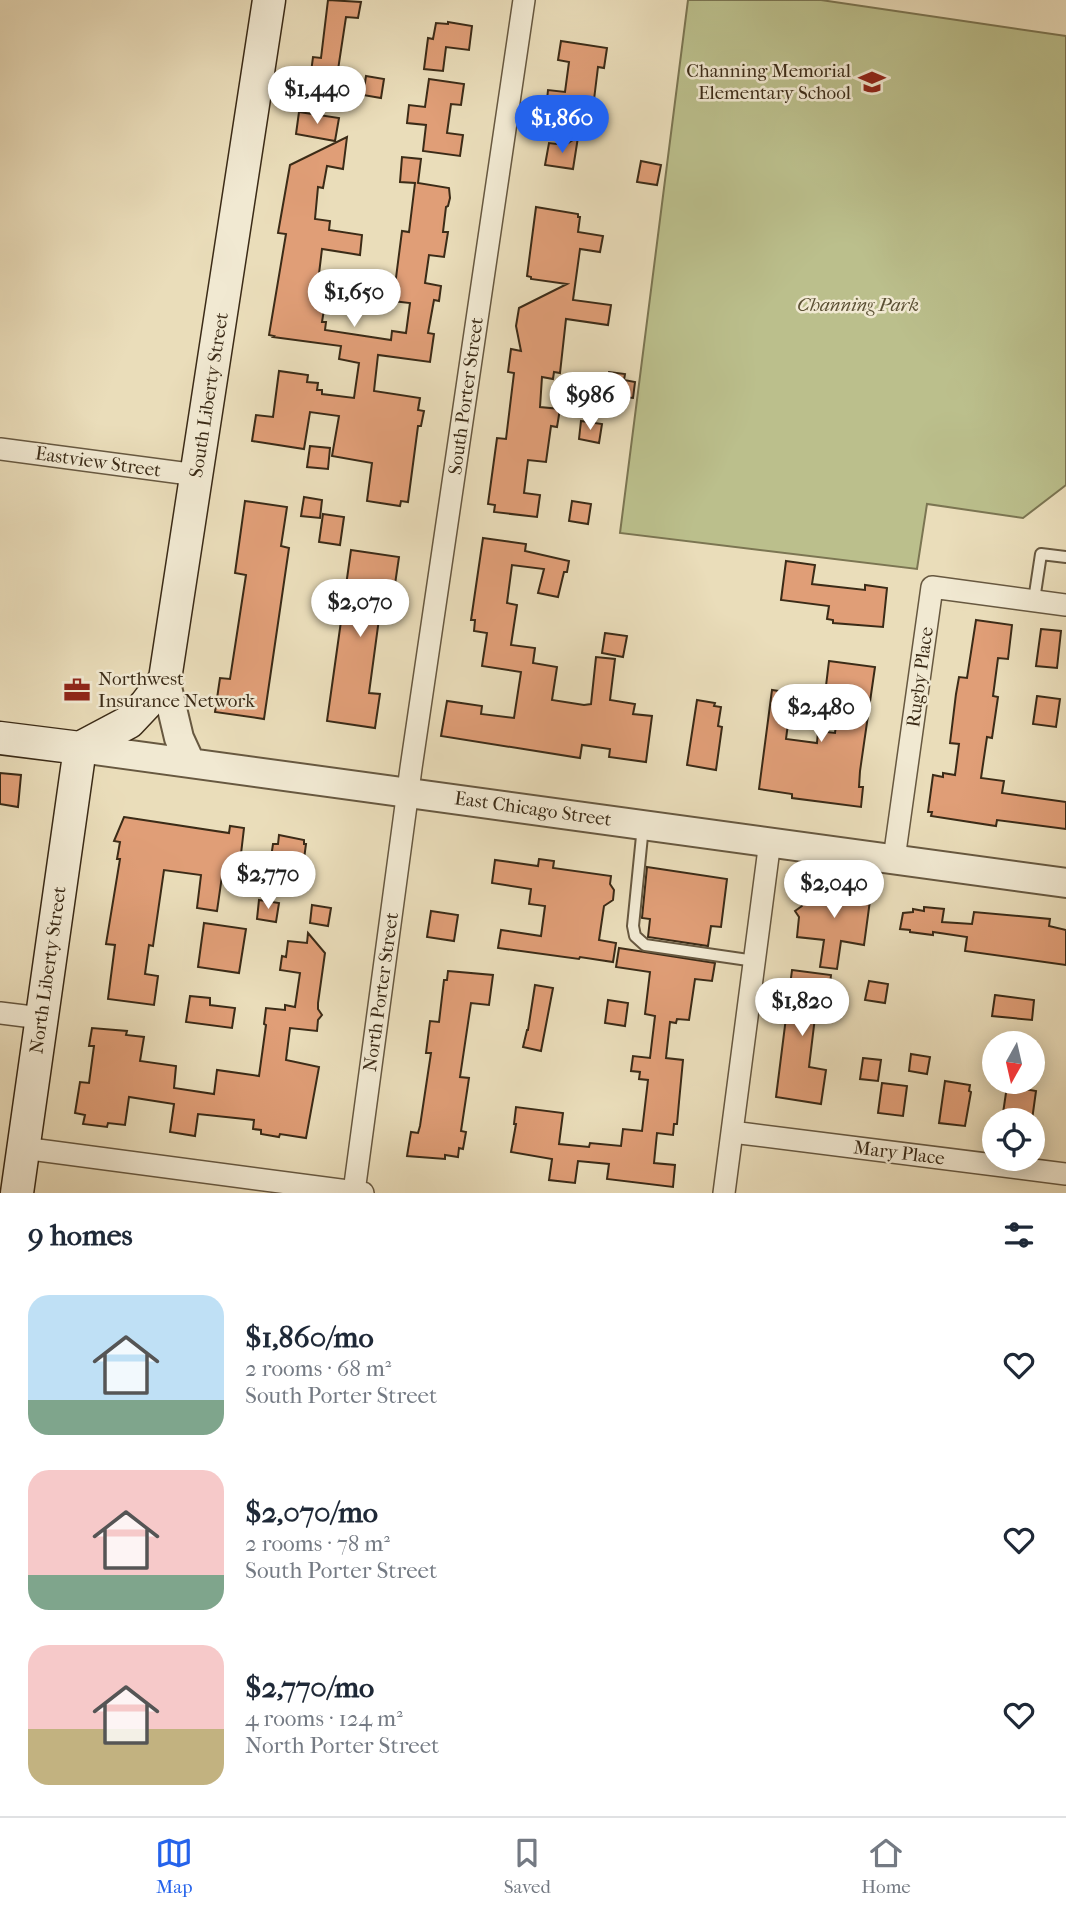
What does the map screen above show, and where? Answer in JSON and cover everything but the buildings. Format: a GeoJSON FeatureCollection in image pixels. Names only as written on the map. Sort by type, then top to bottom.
{"type":"FeatureCollection","features":[{"type":"Feature","properties":{"kind":"main road","name":"South Liberty Street"},"geometry":{"type":"LineString","coordinates":[[165,679],[269,0]]}},
{"type":"Feature","properties":{"kind":"main road"},"geometry":{"type":"LineString","coordinates":[[80,748],[130,722],[165,679]]}},
{"type":"Feature","properties":{"kind":"main road","name":"East Chicago Street"},"geometry":{"type":"LineString","coordinates":[[0,738],[80,748]]}},
{"type":"Feature","properties":{"kind":"main road","name":"North Liberty Street"},"geometry":{"type":"LineString","coordinates":[[17,1193],[80,748]]}},
{"type":"Feature","properties":{"kind":"street","name":"South Porter Street"},"geometry":{"type":"LineString","coordinates":[[408,792],[524,0]]}},
{"type":"Feature","properties":{"kind":"street","name":"Eastview Street"},"geometry":{"type":"LineString","coordinates":[[0,449],[197,475]]}},
{"type":"Feature","properties":{"kind":"street","name":"Rugby Place"},"geometry":{"type":"LineString","coordinates":[[894,859],[932,587],[1034,600]]}},
{"type":"Feature","properties":{"kind":"street"},"geometry":{"type":"LineString","coordinates":[[1034,600],[1066,605]]}},
{"type":"Feature","properties":{"kind":"street"},"geometry":{"type":"LineString","coordinates":[[165,679],[179,738],[190,762]]}},
{"type":"Feature","properties":{"kind":"street","name":"East Chicago Street"},"geometry":{"type":"LineString","coordinates":[[80,748],[1066,883]]}},
{"type":"Feature","properties":{"kind":"street","name":"North Porter Street"},"geometry":{"type":"LineString","coordinates":[[358,1192],[408,792]]}},
{"type":"Feature","properties":{"kind":"street"},"geometry":{"type":"LineString","coordinates":[[724,1193],[770,841]]}},
{"type":"Feature","properties":{"kind":"street"},"geometry":{"type":"LineString","coordinates":[[0,1013],[41,1018]]}},
{"type":"Feature","properties":{"kind":"street","name":"Mary Place"},"geometry":{"type":"LineString","coordinates":[[732,1132],[1066,1174]]}},
{"type":"Feature","properties":{"kind":"street"},"geometry":{"type":"LineString","coordinates":[[23,1148],[358,1192]]}},
{"type":"Feature","properties":{"kind":"lane"},"geometry":{"type":"LineString","coordinates":[[1034,600],[1041,554],[1066,557]]}},
{"type":"Feature","properties":{"kind":"lane"},"geometry":{"type":"LineString","coordinates":[[643,824],[632,926],[635,936],[645,945],[755,961]]}},
{"type":"Feature","properties":{"kind":"green space","name":"Channing Park"},"geometry":{"type":"Polygon","coordinates":[[[688,0],[821,0],[1066,36],[1066,485],[1023,518],[927,504],[917,569],[620,533],[688,0]]]}},
{"type":"Feature","properties":{"kind":"place","name":"Channing Memorial Elementary School"},"geometry":{"type":"Point","coordinates":[872,82]}},
{"type":"Feature","properties":{"kind":"place","name":"Northwest Insurance Network"},"geometry":{"type":"Point","coordinates":[77,690]}}]}
